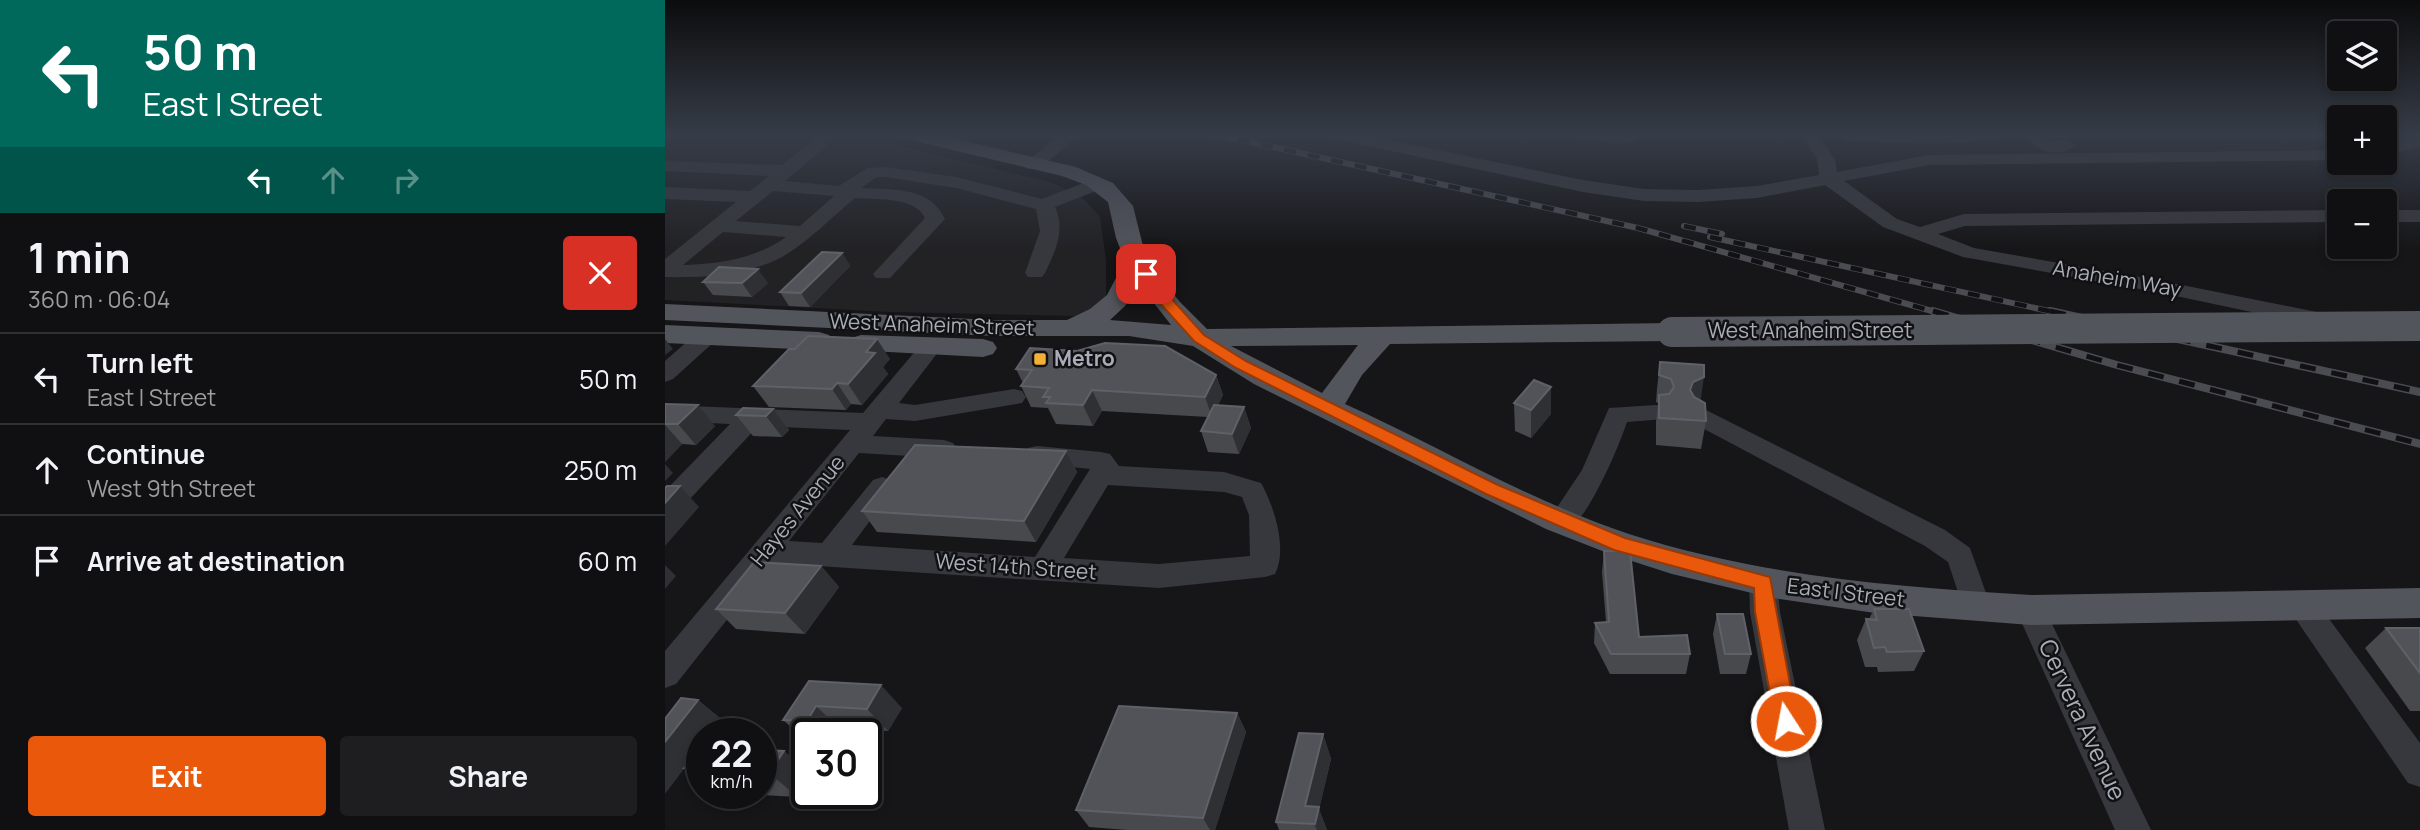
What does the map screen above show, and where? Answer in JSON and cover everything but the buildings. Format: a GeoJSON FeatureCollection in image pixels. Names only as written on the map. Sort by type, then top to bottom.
{"type":"FeatureCollection","features":[{"type":"Feature","properties":{"kind":"main road"},"geometry":{"type":"LineString","coordinates":[[1071,173],[1098,183],[1116,197],[1125,214],[1128,240],[1154,288],[1199,338]]}},
{"type":"Feature","properties":{"kind":"main road"},"geometry":{"type":"LineString","coordinates":[[1065,329],[1098,318],[1117,301],[1138,260]]}},
{"type":"Feature","properties":{"kind":"main road","name":"West Anaheim Street"},"geometry":{"type":"LineString","coordinates":[[665,312],[947,327],[1129,328],[1199,338],[2420,326]]}},
{"type":"Feature","properties":{"kind":"main road","name":"West Anaheim Street"},"geometry":{"type":"LineString","coordinates":[[665,334],[931,347],[1139,348],[1199,338]]}},
{"type":"Feature","properties":{"kind":"main road"},"geometry":{"type":"LineString","coordinates":[[1329,407],[1354,364],[1383,336]]}},
{"type":"Feature","properties":{"kind":"main road","name":"East I Street"},"geometry":{"type":"LineString","coordinates":[[1199,338],[1241,364],[1492,490],[1562,521],[1621,545],[1763,582],[1857,595],[2031,610],[2420,603]]}},
{"type":"Feature","properties":{"kind":"street"},"geometry":{"type":"LineString","coordinates":[[665,270],[785,173]]}},
{"type":"Feature","properties":{"kind":"street"},"geometry":{"type":"LineString","coordinates":[[665,270],[698,272],[777,252],[872,173]]}},
{"type":"Feature","properties":{"kind":"street"},"geometry":{"type":"LineString","coordinates":[[891,173],[967,185],[1044,205],[1098,183]]}},
{"type":"Feature","properties":{"kind":"street"},"geometry":{"type":"LineString","coordinates":[[1520,173],[1644,195],[1697,196],[1756,192],[1862,173]]}},
{"type":"Feature","properties":{"kind":"street"},"geometry":{"type":"LineString","coordinates":[[1828,173],[1829,179]]}},
{"type":"Feature","properties":{"kind":"street","name":"Anaheim Way"},"geometry":{"type":"LineString","coordinates":[[1829,179],[1890,223],[1985,256],[2162,286],[2420,340]]}},
{"type":"Feature","properties":{"kind":"street"},"geometry":{"type":"LineString","coordinates":[[665,193],[847,192],[915,198],[931,210],[935,219],[883,274]]}},
{"type":"Feature","properties":{"kind":"street"},"geometry":{"type":"LineString","coordinates":[[1035,273],[1049,243],[1051,216],[1044,205]]}},
{"type":"Feature","properties":{"kind":"street"},"geometry":{"type":"LineString","coordinates":[[1919,234],[1964,220],[2327,216]]}},
{"type":"Feature","properties":{"kind":"street"},"geometry":{"type":"LineString","coordinates":[[2397,216],[2420,216]]}},
{"type":"Feature","properties":{"kind":"street"},"geometry":{"type":"LineString","coordinates":[[718,226],[802,232]]}},
{"type":"Feature","properties":{"kind":"street"},"geometry":{"type":"LineString","coordinates":[[665,374],[707,336]]}},
{"type":"Feature","properties":{"kind":"street","name":"Hayes Avenue"},"geometry":{"type":"LineString","coordinates":[[665,674],[931,347]]}},
{"type":"Feature","properties":{"kind":"street"},"geometry":{"type":"LineString","coordinates":[[665,413],[752,417],[874,416],[915,413],[1014,397]]}},
{"type":"Feature","properties":{"kind":"street"},"geometry":{"type":"LineString","coordinates":[[1562,521],[1602,460],[1618,414],[1656,413]]}},
{"type":"Feature","properties":{"kind":"street"},"geometry":{"type":"LineString","coordinates":[[1700,416],[1934,538],[1960,556],[1976,607]]}},
{"type":"Feature","properties":{"kind":"street"},"geometry":{"type":"LineString","coordinates":[[665,508],[752,417]]}},
{"type":"Feature","properties":{"kind":"street"},"geometry":{"type":"LineString","coordinates":[[852,444],[971,451]]}},
{"type":"Feature","properties":{"kind":"street"},"geometry":{"type":"LineString","coordinates":[[829,555],[913,447]]}},
{"type":"Feature","properties":{"kind":"street"},"geometry":{"type":"LineString","coordinates":[[1009,453],[1101,461],[1103,470],[1043,568]]}},
{"type":"Feature","properties":{"kind":"street","name":"West 14th Street"},"geometry":{"type":"LineString","coordinates":[[766,551],[1159,576],[1265,566],[1263,515],[1252,491],[1224,482],[1103,470]]}},
{"type":"Feature","properties":{"kind":"street"},"geometry":{"type":"LineString","coordinates":[[1763,582],[1765,612],[1807,830]]}},
{"type":"Feature","properties":{"kind":"street"},"geometry":{"type":"LineString","coordinates":[[2304,606],[2420,771]]}},
{"type":"Feature","properties":{"kind":"street","name":"Cervera Avenue"},"geometry":{"type":"LineString","coordinates":[[2031,610],[2133,830]]}},
{"type":"Feature","properties":{"kind":"shaded area"},"geometry":{"type":"Polygon","coordinates":[[[665,173],[1010,173],[1053,183],[1082,197],[1100,217],[1106,260],[1106,301],[1080,316],[891,312],[665,300],[665,173]]]}},
{"type":"Feature","properties":{"kind":"railway"},"geometry":{"type":"LineString","coordinates":[[1389,173],[1638,228],[1939,313]]}},
{"type":"Feature","properties":{"kind":"railway"},"geometry":{"type":"LineString","coordinates":[[1684,226],[1722,234]]}},
{"type":"Feature","properties":{"kind":"railway"},"geometry":{"type":"LineString","coordinates":[[1710,237],[2058,313]]}},
{"type":"Feature","properties":{"kind":"railway"},"geometry":{"type":"LineString","coordinates":[[1933,311],[2117,365],[2420,444]]}},
{"type":"Feature","properties":{"kind":"railway"},"geometry":{"type":"LineString","coordinates":[[2050,311],[2420,392]]}},
{"type":"Feature","properties":{"kind":"place","name":"Metro"},"geometry":{"type":"Point","coordinates":[1040,359]}},
{"type":"Feature","properties":{"kind":"route"},"geometry":{"type":"LineString","coordinates":[[1146,274],[1154,288],[1199,338],[1241,364],[1492,490],[1621,545],[1763,582],[1765,612],[1786,721]]}}]}
